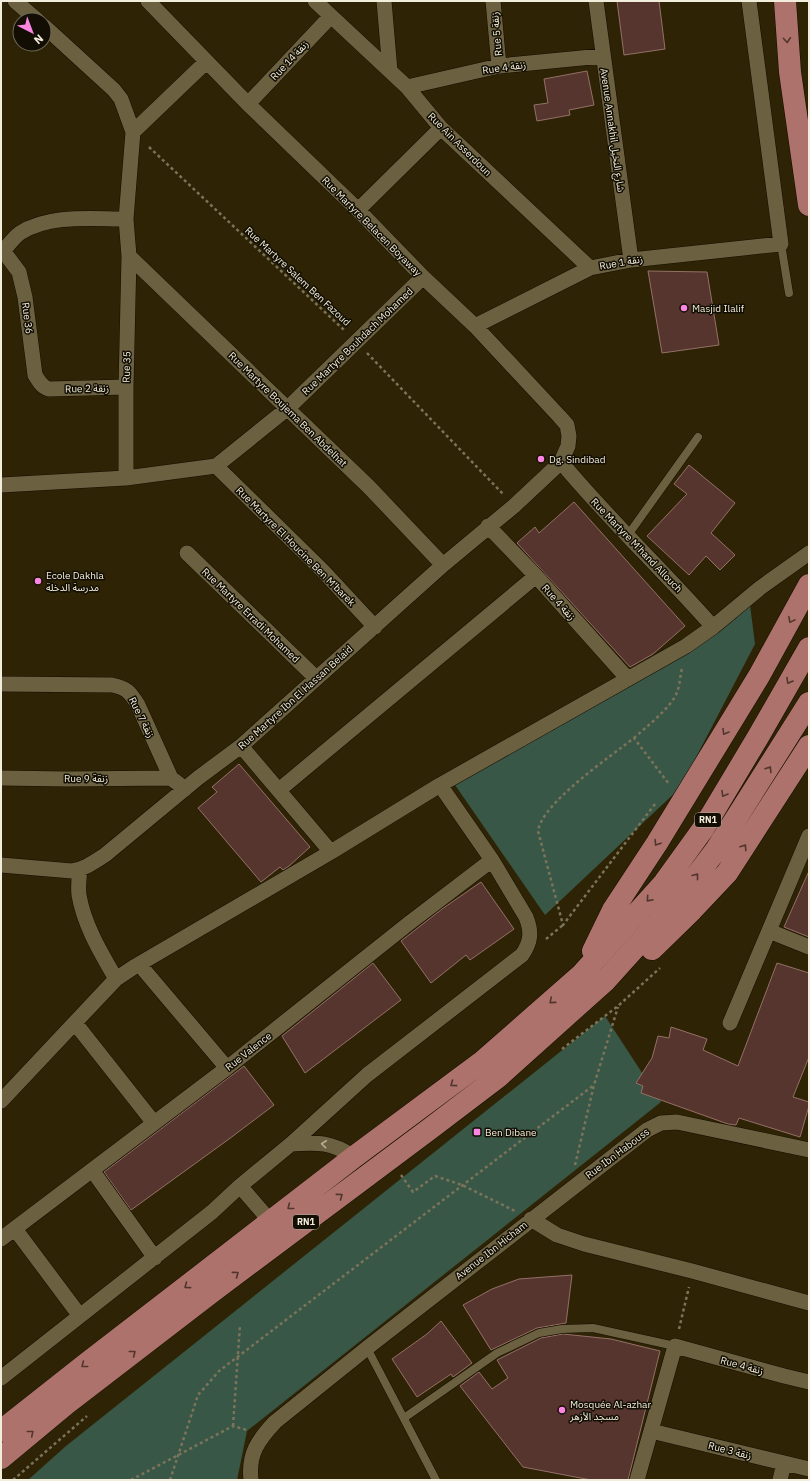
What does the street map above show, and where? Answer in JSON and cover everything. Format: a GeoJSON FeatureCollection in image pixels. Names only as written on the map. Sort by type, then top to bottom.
{"type":"FeatureCollection","features":[{"type":"Feature","properties":{"kind":"highway"},"geometry":{"type":"LineString","coordinates":[[785,1],[790,72],[809,205]]}},
{"type":"Feature","properties":{"kind":"highway"},"geometry":{"type":"LineString","coordinates":[[581,975],[613,910],[657,843],[759,676],[809,585]]}},
{"type":"Feature","properties":{"kind":"highway","name":"RN1"},"geometry":{"type":"LineString","coordinates":[[1,1431],[354,1157],[483,1062],[581,975],[664,883],[703,829],[809,648]]}},
{"type":"Feature","properties":{"kind":"highway","name":"RN1"},"geometry":{"type":"LineString","coordinates":[[1,1458],[66,1404],[498,1077],[606,980],[679,899],[716,850],[809,703]]}},
{"type":"Feature","properties":{"kind":"highway"},"geometry":{"type":"LineString","coordinates":[[606,980],[645,956],[727,873],[809,746]]}},
{"type":"Feature","properties":{"kind":"street"},"geometry":{"type":"LineString","coordinates":[[16,1],[28,12]]}},
{"type":"Feature","properties":{"kind":"street","name":"Rue Martyre Belacen Boyaway"},"geometry":{"type":"LineString","coordinates":[[148,1],[248,104],[358,210],[423,277],[475,326],[567,425],[570,436],[562,462]]}},
{"type":"Feature","properties":{"kind":"street","name":"Rue Ain Asserdoun"},"geometry":{"type":"LineString","coordinates":[[315,1],[408,88],[441,128],[590,268]]}},
{"type":"Feature","properties":{"kind":"street"},"geometry":{"type":"LineString","coordinates":[[384,1],[390,71]]}},
{"type":"Feature","properties":{"kind":"street"},"geometry":{"type":"LineString","coordinates":[[486,1],[494,1]]}},
{"type":"Feature","properties":{"kind":"street","name":"Rue 5 زنقة"},"geometry":{"type":"LineString","coordinates":[[494,1],[499,66]]}},
{"type":"Feature","properties":{"kind":"street","name":"Avenue Annakhil شارع النخيل"},"geometry":{"type":"LineString","coordinates":[[596,1],[602,56],[631,260]]}},
{"type":"Feature","properties":{"kind":"street"},"geometry":{"type":"LineString","coordinates":[[749,1],[781,244]]}},
{"type":"Feature","properties":{"kind":"street","name":"Rue 14 زنقة"},"geometry":{"type":"LineString","coordinates":[[248,104],[331,16]]}},
{"type":"Feature","properties":{"kind":"street"},"geometry":{"type":"LineString","coordinates":[[52,33],[114,90],[121,99],[133,132],[206,62]]}},
{"type":"Feature","properties":{"kind":"street","name":"Rue 4 زنقة"},"geometry":{"type":"LineString","coordinates":[[408,88],[499,66],[602,56]]}},
{"type":"Feature","properties":{"kind":"street"},"geometry":{"type":"LineString","coordinates":[[358,210],[441,128]]}},
{"type":"Feature","properties":{"kind":"street","name":"Rue 35"},"geometry":{"type":"LineString","coordinates":[[126,478],[126,387],[129,256],[126,219],[133,132]]}},
{"type":"Feature","properties":{"kind":"street"},"geometry":{"type":"LineString","coordinates":[[2,251],[18,234],[36,225],[63,219],[126,219]]}},
{"type":"Feature","properties":{"kind":"street","name":"Rue 1 زنقة"},"geometry":{"type":"LineString","coordinates":[[475,326],[590,268],[631,260],[781,244]]}},
{"type":"Feature","properties":{"kind":"street","name":"Rue 36"},"geometry":{"type":"LineString","coordinates":[[2,251],[19,272],[25,297],[35,375],[44,387],[49,388]]}},
{"type":"Feature","properties":{"kind":"street","name":"Rue Martyre Boujema Ben Abdelhat"},"geometry":{"type":"LineString","coordinates":[[129,256],[369,487],[443,565]]}},
{"type":"Feature","properties":{"kind":"street","name":"Rue Martyre Bouhdach Mohamed"},"geometry":{"type":"LineString","coordinates":[[216,466],[288,408],[423,277]]}},
{"type":"Feature","properties":{"kind":"street","name":"Rue 2 زنقة"},"geometry":{"type":"LineString","coordinates":[[49,388],[126,387]]}},
{"type":"Feature","properties":{"kind":"street","name":"Rue Martyre Ibn El Hassan Belaid"},"geometry":{"type":"LineString","coordinates":[[1,865],[72,871],[80,870],[105,855],[241,746],[443,565],[488,526],[514,506],[562,462]]}},
{"type":"Feature","properties":{"kind":"street","name":"Rue Martyre M'hand Allouch"},"geometry":{"type":"LineString","coordinates":[[562,462],[584,490],[682,591],[713,627]]}},
{"type":"Feature","properties":{"kind":"street"},"geometry":{"type":"LineString","coordinates":[[1,485],[126,478],[216,466]]}},
{"type":"Feature","properties":{"kind":"street","name":"Rue Martyre El Houcine Ben M'barek"},"geometry":{"type":"LineString","coordinates":[[216,466],[323,571],[375,627]]}},
{"type":"Feature","properties":{"kind":"street","name":"Rue 4 زنقة"},"geometry":{"type":"LineString","coordinates":[[488,526],[536,576],[628,679]]}},
{"type":"Feature","properties":{"kind":"street","name":"Rue Martyre Erradi Mohamed"},"geometry":{"type":"LineString","coordinates":[[187,552],[316,678]]}},
{"type":"Feature","properties":{"kind":"street"},"geometry":{"type":"LineString","coordinates":[[1,1101],[116,979],[139,964],[331,852],[440,785],[686,646],[713,627],[760,588],[809,553]]}},
{"type":"Feature","properties":{"kind":"street"},"geometry":{"type":"LineString","coordinates":[[278,790],[536,576]]}},
{"type":"Feature","properties":{"kind":"street","name":"Rue 7 زنقة"},"geometry":{"type":"LineString","coordinates":[[1,684],[112,685],[123,687],[138,705],[171,778],[186,789]]}},
{"type":"Feature","properties":{"kind":"street"},"geometry":{"type":"LineString","coordinates":[[241,746],[331,852]]}},
{"type":"Feature","properties":{"kind":"street","name":"Rue 9 زنقة"},"geometry":{"type":"LineString","coordinates":[[1,778],[171,778]]}},
{"type":"Feature","properties":{"kind":"street"},"geometry":{"type":"LineString","coordinates":[[1,1378],[212,1212],[240,1186],[291,1144],[367,1075],[522,955],[528,947],[530,926],[526,917],[492,860],[440,785]]}},
{"type":"Feature","properties":{"kind":"street"},"geometry":{"type":"LineString","coordinates":[[730,1023],[809,836]]}},
{"type":"Feature","properties":{"kind":"street","name":"Rue Valence"},"geometry":{"type":"LineString","coordinates":[[1,1239],[227,1068],[408,924],[492,860]]}},
{"type":"Feature","properties":{"kind":"street"},"geometry":{"type":"LineString","coordinates":[[80,870],[78,893],[82,909],[92,934],[116,979]]}},
{"type":"Feature","properties":{"kind":"street"},"geometry":{"type":"LineString","coordinates":[[769,931],[809,947]]}},
{"type":"Feature","properties":{"kind":"street"},"geometry":{"type":"LineString","coordinates":[[139,964],[227,1068]]}},
{"type":"Feature","properties":{"kind":"street"},"geometry":{"type":"LineString","coordinates":[[75,1023],[154,1123]]}},
{"type":"Feature","properties":{"kind":"street","name":"Rue Ibn Habouss"},"geometry":{"type":"LineString","coordinates":[[531,1219],[646,1130],[661,1123],[677,1122],[809,1150]]}},
{"type":"Feature","properties":{"kind":"street"},"geometry":{"type":"LineString","coordinates":[[291,1144],[329,1144],[354,1157]]}},
{"type":"Feature","properties":{"kind":"street"},"geometry":{"type":"LineString","coordinates":[[92,1170],[155,1258]]}},
{"type":"Feature","properties":{"kind":"street"},"geometry":{"type":"LineString","coordinates":[[240,1186],[271,1222]]}},
{"type":"Feature","properties":{"kind":"street","name":"Avenue Ibn Hicham"},"geometry":{"type":"LineString","coordinates":[[251,1480],[250,1470],[254,1451],[262,1436],[275,1422],[298,1402],[531,1219],[557,1235],[584,1244],[692,1271],[809,1303]]}},
{"type":"Feature","properties":{"kind":"street"},"geometry":{"type":"LineString","coordinates":[[14,1229],[80,1316]]}},
{"type":"Feature","properties":{"kind":"street"},"geometry":{"type":"LineString","coordinates":[[637,1480],[675,1346]]}},
{"type":"Feature","properties":{"kind":"street","name":"Rue 4 زنقة"},"geometry":{"type":"LineString","coordinates":[[675,1346],[809,1382]]}},
{"type":"Feature","properties":{"kind":"street","name":"Rue 3 زنقة"},"geometry":{"type":"LineString","coordinates":[[650,1431],[809,1469]]}},
{"type":"Feature","properties":{"kind":"street"},"geometry":{"type":"LineString","coordinates":[[780,1480],[784,1464]]}},
{"type":"Feature","properties":{"kind":"lane"},"geometry":{"type":"LineString","coordinates":[[781,244],[789,293]]}},
{"type":"Feature","properties":{"kind":"lane"},"geometry":{"type":"LineString","coordinates":[[628,535],[698,437]]}},
{"type":"Feature","properties":{"kind":"lane"},"geometry":{"type":"LineString","coordinates":[[404,1418],[498,1353],[540,1333],[562,1329],[594,1328],[675,1346]]}},
{"type":"Feature","properties":{"kind":"lane"},"geometry":{"type":"LineString","coordinates":[[367,1348],[436,1480]]}},
{"type":"Feature","properties":{"kind":"path","name":"Rue Martyre Salem Ben Fazoud"},"geometry":{"type":"LineString","coordinates":[[133,132],[357,342],[514,506]]}},
{"type":"Feature","properties":{"kind":"path"},"geometry":{"type":"LineString","coordinates":[[656,803],[563,925],[538,831],[541,821],[571,786],[634,738],[666,708],[677,692],[686,646]]}},
{"type":"Feature","properties":{"kind":"path"},"geometry":{"type":"LineString","coordinates":[[634,738],[670,784]]}},
{"type":"Feature","properties":{"kind":"path"},"geometry":{"type":"LineString","coordinates":[[665,791],[674,778]]}},
{"type":"Feature","properties":{"kind":"path"},"geometry":{"type":"LineString","coordinates":[[569,1190],[594,1085],[618,1006]]}},
{"type":"Feature","properties":{"kind":"path"},"geometry":{"type":"LineString","coordinates":[[170,1480],[198,1395],[219,1371],[594,1085]]}},
{"type":"Feature","properties":{"kind":"path"},"geometry":{"type":"LineString","coordinates":[[399,1173],[413,1192],[435,1176],[462,1185],[531,1219]]}},
{"type":"Feature","properties":{"kind":"path"},"geometry":{"type":"LineString","coordinates":[[675,1346],[692,1271]]}},
{"type":"Feature","properties":{"kind":"path"},"geometry":{"type":"LineString","coordinates":[[234,1426],[240,1325]]}},
{"type":"Feature","properties":{"kind":"path"},"geometry":{"type":"LineString","coordinates":[[131,1480],[234,1426],[262,1436]]}},
{"type":"Feature","properties":{"kind":"green space"},"geometry":{"type":"Polygon","coordinates":[[[750,605],[755,644],[680,788],[545,915],[453,782],[750,605]]]}},
{"type":"Feature","properties":{"kind":"green space"},"geometry":{"type":"Polygon","coordinates":[[[605,1016],[661,1102],[247,1431],[237,1480],[28,1480],[66,1446],[605,1016]]]}},
{"type":"Feature","properties":{"kind":"building"},"geometry":{"type":"Polygon","coordinates":[[[617,1],[659,1],[665,49],[624,55],[617,1]]]}},
{"type":"Feature","properties":{"kind":"building"},"geometry":{"type":"Polygon","coordinates":[[[587,71],[594,105],[569,110],[570,115],[537,121],[534,105],[548,103],[544,79],[587,71]]]}},
{"type":"Feature","properties":{"kind":"building","name":"Masjid Ilalif"},"geometry":{"type":"Polygon","coordinates":[[[648,271],[707,272],[719,345],[662,353],[648,271]]]}},
{"type":"Feature","properties":{"kind":"building"},"geometry":{"type":"Polygon","coordinates":[[[689,465],[735,503],[711,533],[735,555],[720,570],[706,556],[689,575],[647,536],[687,494],[674,484],[689,465]]]}},
{"type":"Feature","properties":{"kind":"building"},"geometry":{"type":"Polygon","coordinates":[[[574,502],[685,626],[653,654],[630,667],[517,543],[535,527],[539,533],[574,502]]]}},
{"type":"Feature","properties":{"kind":"building"},"geometry":{"type":"Polygon","coordinates":[[[239,764],[310,847],[289,866],[283,870],[280,867],[261,882],[198,808],[217,792],[212,787],[239,764]]]}},
{"type":"Feature","properties":{"kind":"building"},"geometry":{"type":"Polygon","coordinates":[[[809,871],[809,937],[784,927],[809,871]]]}},
{"type":"Feature","properties":{"kind":"building"},"geometry":{"type":"Polygon","coordinates":[[[481,882],[514,929],[470,960],[466,955],[431,983],[401,941],[442,909],[481,882]]]}},
{"type":"Feature","properties":{"kind":"building"},"geometry":{"type":"Polygon","coordinates":[[[373,963],[401,1000],[305,1073],[282,1036],[373,963]]]}},
{"type":"Feature","properties":{"kind":"building"},"geometry":{"type":"Polygon","coordinates":[[[777,963],[809,973],[809,1057],[793,1097],[809,1102],[800,1137],[739,1118],[736,1125],[728,1124],[641,1093],[643,1086],[636,1083],[652,1058],[658,1036],[669,1038],[671,1027],[707,1039],[703,1050],[738,1066],[777,963]]]}},
{"type":"Feature","properties":{"kind":"building"},"geometry":{"type":"Polygon","coordinates":[[[244,1066],[274,1105],[131,1210],[104,1172],[244,1066]]]}},
{"type":"Feature","properties":{"kind":"building"},"geometry":{"type":"Polygon","coordinates":[[[572,1275],[566,1323],[537,1328],[491,1350],[463,1305],[492,1289],[519,1279],[572,1275]]]}},
{"type":"Feature","properties":{"kind":"building"},"geometry":{"type":"Polygon","coordinates":[[[441,1321],[472,1363],[453,1377],[451,1374],[417,1397],[392,1359],[427,1334],[441,1321]]]}},
{"type":"Feature","properties":{"kind":"building","name":"Mosquée Al-azhar مسجد الأزهر"},"geometry":{"type":"Polygon","coordinates":[[[563,1334],[611,1339],[660,1351],[628,1480],[591,1480],[523,1467],[460,1386],[479,1372],[492,1389],[508,1378],[497,1360],[541,1338],[563,1334]]]}},
{"type":"Feature","properties":{"kind":"place","name":"Masjid Ilalif"},"geometry":{"type":"Point","coordinates":[684,308]}},
{"type":"Feature","properties":{"kind":"place","name":"Dg. Sindibad"},"geometry":{"type":"Point","coordinates":[541,459]}},
{"type":"Feature","properties":{"kind":"place","name":"Ecole Dakhla مدرسة الدخلة"},"geometry":{"type":"Point","coordinates":[38,581]}},
{"type":"Feature","properties":{"kind":"place","name":"Ben Dibane"},"geometry":{"type":"Point","coordinates":[477,1132]}},
{"type":"Feature","properties":{"kind":"place","name":"Mosquée Al-azhar مسجد الأزهر"},"geometry":{"type":"Point","coordinates":[562,1410]}}]}
